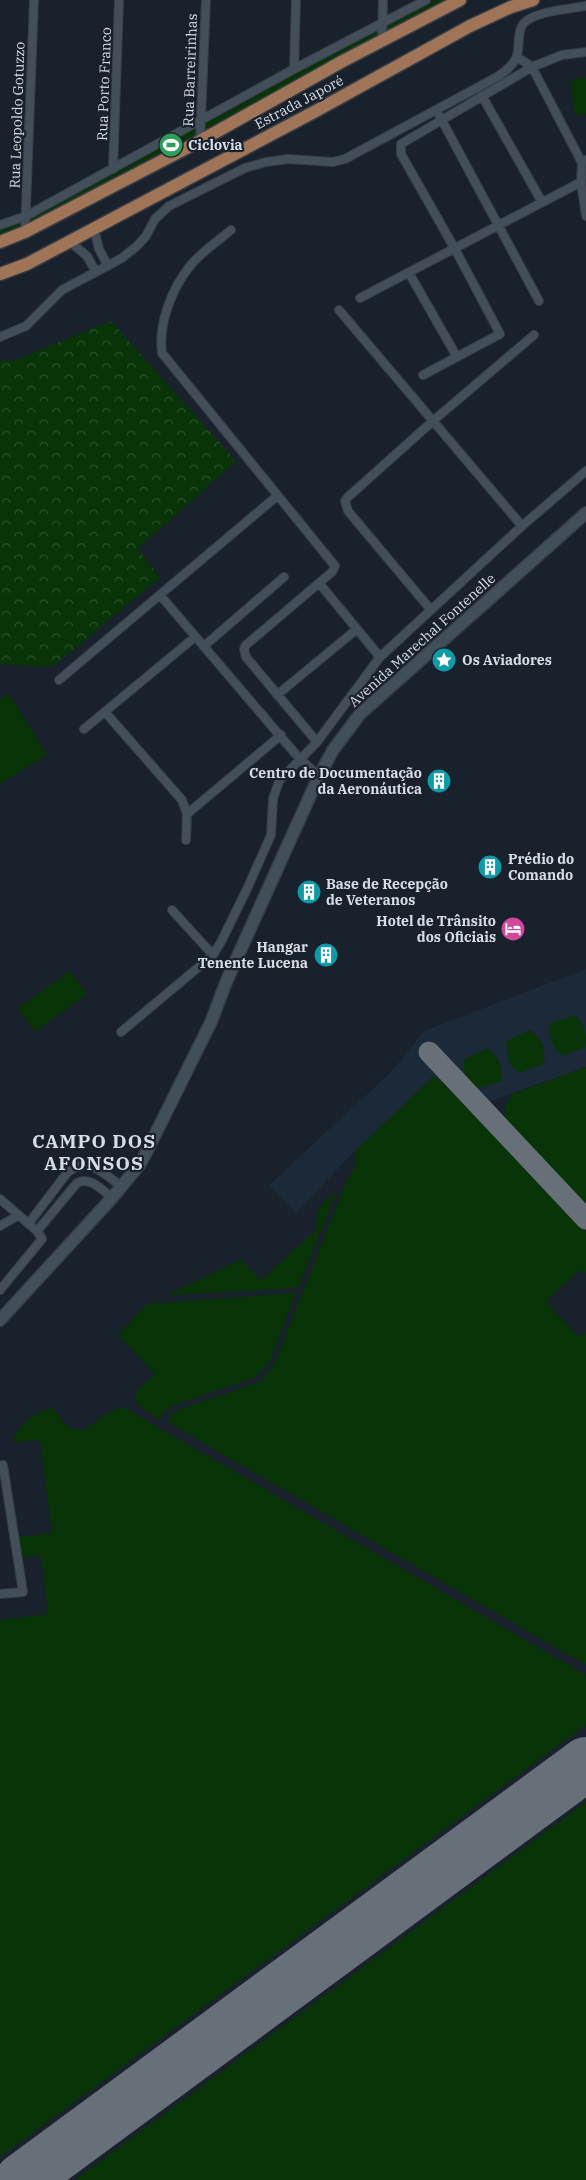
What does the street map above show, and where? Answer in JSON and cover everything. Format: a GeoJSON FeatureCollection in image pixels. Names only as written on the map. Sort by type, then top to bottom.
{"type":"FeatureCollection","features":[{"type":"Feature","properties":{"kind":"main road","name":"Estrada Japoré"},"geometry":{"type":"LineString","coordinates":[[0,242],[25,232],[200,140],[460,0]]}},
{"type":"Feature","properties":{"kind":"main road","name":"Estrada Japoré"},"geometry":{"type":"LineString","coordinates":[[0,274],[27,264],[314,112],[470,26],[512,7],[533,0]]}},
{"type":"Feature","properties":{"kind":"main road","name":"Avenida Marechal Fontenelle"},"geometry":{"type":"LineString","coordinates":[[0,1320],[112,1198],[140,1164],[211,1022],[227,980],[318,776],[333,750],[360,714],[586,513]]}},
{"type":"Feature","properties":{"kind":"street","name":"Rua Leopoldo Gotuzzo"},"geometry":{"type":"LineString","coordinates":[[25,232],[34,0]]}},
{"type":"Feature","properties":{"kind":"street","name":"Rua Porto Franco"},"geometry":{"type":"LineString","coordinates":[[113,169],[119,0]]}},
{"type":"Feature","properties":{"kind":"street","name":"Rua Barreirinhas"},"geometry":{"type":"LineString","coordinates":[[200,140],[206,0]]}},
{"type":"Feature","properties":{"kind":"street"},"geometry":{"type":"LineString","coordinates":[[294,70],[296,0]]}},
{"type":"Feature","properties":{"kind":"street"},"geometry":{"type":"LineString","coordinates":[[382,41],[383,0]]}},
{"type":"Feature","properties":{"kind":"street"},"geometry":{"type":"LineString","coordinates":[[0,225],[26,216],[426,0]]}},
{"type":"Feature","properties":{"kind":"street"},"geometry":{"type":"LineString","coordinates":[[0,337],[26,326],[62,290],[108,266],[137,246],[146,236],[155,219],[169,206],[245,168],[266,162],[288,159],[339,160],[497,77],[510,67],[517,57],[520,31],[524,24],[533,17],[586,6]]}},
{"type":"Feature","properties":{"kind":"street"},"geometry":{"type":"LineString","coordinates":[[423,375],[500,334],[400,149],[401,144],[532,68],[562,55],[586,52]]}},
{"type":"Feature","properties":{"kind":"street"},"geometry":{"type":"LineString","coordinates":[[517,57],[532,68],[584,162],[581,182],[586,216]]}},
{"type":"Feature","properties":{"kind":"street"},"geometry":{"type":"LineString","coordinates":[[482,96],[542,202]]}},
{"type":"Feature","properties":{"kind":"street"},"geometry":{"type":"LineString","coordinates":[[436,109],[539,301]]}},
{"type":"Feature","properties":{"kind":"street"},"geometry":{"type":"LineString","coordinates":[[360,298],[581,182]]}},
{"type":"Feature","properties":{"kind":"street"},"geometry":{"type":"LineString","coordinates":[[94,228],[99,249],[108,266]]}},
{"type":"Feature","properties":{"kind":"street"},"geometry":{"type":"LineString","coordinates":[[231,230],[191,264],[183,276],[164,320],[161,331],[162,352],[277,496],[333,562],[334,568],[332,572],[246,645],[244,649],[246,658],[317,742]]}},
{"type":"Feature","properties":{"kind":"street"},"geometry":{"type":"LineString","coordinates":[[69,241],[87,256],[96,272]]}},
{"type":"Feature","properties":{"kind":"street"},"geometry":{"type":"LineString","coordinates":[[409,273],[456,357]]}},
{"type":"Feature","properties":{"kind":"street"},"geometry":{"type":"LineString","coordinates":[[339,310],[522,526]]}},
{"type":"Feature","properties":{"kind":"street"},"geometry":{"type":"LineString","coordinates":[[431,610],[348,511],[345,502],[348,497],[434,420],[534,336]]}},
{"type":"Feature","properties":{"kind":"street"},"geometry":{"type":"LineString","coordinates":[[121,1032],[213,955],[248,889],[271,836],[273,799],[279,781],[299,758],[317,742],[380,656],[522,526],[586,471]]}},
{"type":"Feature","properties":{"kind":"street"},"geometry":{"type":"LineString","coordinates":[[59,680],[277,496]]}},
{"type":"Feature","properties":{"kind":"street"},"geometry":{"type":"LineString","coordinates":[[204,646],[284,577]]}},
{"type":"Feature","properties":{"kind":"street"},"geometry":{"type":"LineString","coordinates":[[319,583],[380,656]]}},
{"type":"Feature","properties":{"kind":"street"},"geometry":{"type":"LineString","coordinates":[[160,595],[299,758],[318,776]]}},
{"type":"Feature","properties":{"kind":"street"},"geometry":{"type":"LineString","coordinates":[[277,695],[357,629]]}},
{"type":"Feature","properties":{"kind":"street"},"geometry":{"type":"LineString","coordinates":[[84,729],[195,637]]}},
{"type":"Feature","properties":{"kind":"street"},"geometry":{"type":"LineString","coordinates":[[105,712],[182,800],[187,814],[186,840]]}},
{"type":"Feature","properties":{"kind":"street"},"geometry":{"type":"LineString","coordinates":[[187,814],[281,735]]}},
{"type":"Feature","properties":{"kind":"street"},"geometry":{"type":"LineString","coordinates":[[172,910],[213,955]]}},
{"type":"Feature","properties":{"kind":"street"},"geometry":{"type":"LineString","coordinates":[[29,1224],[67,1173],[74,1168],[80,1166],[95,1167],[121,1186]]}},
{"type":"Feature","properties":{"kind":"street"},"geometry":{"type":"LineString","coordinates":[[80,1166],[83,1180]]}},
{"type":"Feature","properties":{"kind":"street"},"geometry":{"type":"LineString","coordinates":[[39,1233],[77,1184],[83,1180],[89,1181],[112,1198]]}},
{"type":"Feature","properties":{"kind":"street"},"geometry":{"type":"LineString","coordinates":[[0,1199],[39,1233],[41,1243],[0,1290]]}},
{"type":"Feature","properties":{"kind":"street"},"geometry":{"type":"LineString","coordinates":[[45,1202],[55,1211]]}},
{"type":"Feature","properties":{"kind":"street"},"geometry":{"type":"LineString","coordinates":[[0,1226],[19,1215]]}},
{"type":"Feature","properties":{"kind":"street"},"geometry":{"type":"LineString","coordinates":[[0,1469],[4,1465],[23,1592],[0,1594]]}},
{"type":"Feature","properties":{"kind":"shaded area"},"geometry":{"type":"Polygon","coordinates":[[[586,969],[586,1067],[471,1108],[434,1076],[355,1151],[296,1213],[269,1185],[391,1072],[424,1031],[586,969]]]}},
{"type":"Feature","properties":{"kind":"green space","name":"Ciclovia"},"geometry":{"type":"Polygon","coordinates":[[[436,0],[454,0],[98,185],[19,231],[0,238],[0,229],[15,223],[231,110],[341,47],[436,0]]]}},
{"type":"Feature","properties":{"kind":"green space"},"geometry":{"type":"Polygon","coordinates":[[[586,77],[586,114],[575,115],[570,80],[586,77]]]}},
{"type":"Feature","properties":{"kind":"green space"},"geometry":{"type":"Polygon","coordinates":[[[111,321],[236,461],[138,549],[160,578],[52,667],[0,664],[0,361],[13,361],[111,321]]]}},
{"type":"Feature","properties":{"kind":"green space"},"geometry":{"type":"Polygon","coordinates":[[[9,694],[47,755],[0,784],[0,699],[9,694]]]}},
{"type":"Feature","properties":{"kind":"green space"},"geometry":{"type":"Polygon","coordinates":[[[70,971],[87,994],[35,1032],[18,1008],[70,971]]]}},
{"type":"Feature","properties":{"kind":"green space"},"geometry":{"type":"Polygon","coordinates":[[[574,1015],[581,1022],[584,1029],[585,1047],[562,1056],[552,1042],[549,1024],[574,1015]]]}},
{"type":"Feature","properties":{"kind":"green space"},"geometry":{"type":"Polygon","coordinates":[[[530,1030],[543,1045],[544,1064],[519,1073],[509,1063],[506,1041],[530,1030]]]}},
{"type":"Feature","properties":{"kind":"green space"},"geometry":{"type":"Polygon","coordinates":[[[488,1048],[495,1055],[499,1063],[502,1081],[482,1088],[471,1085],[464,1072],[464,1059],[488,1048]]]}},
{"type":"Feature","properties":{"kind":"green space"},"geometry":{"type":"Polygon","coordinates":[[[586,1067],[586,1204],[506,1120],[506,1104],[513,1094],[586,1067]]]}},
{"type":"Feature","properties":{"kind":"green space"},"geometry":{"type":"Polygon","coordinates":[[[434,1076],[471,1108],[586,1232],[586,1274],[580,1270],[546,1301],[578,1337],[586,1331],[586,1665],[169,1423],[169,1416],[175,1411],[260,1382],[274,1365],[346,1182],[355,1167],[355,1151],[434,1076]]]}},
{"type":"Feature","properties":{"kind":"green space"},"geometry":{"type":"Polygon","coordinates":[[[337,1190],[298,1288],[167,1295],[241,1260],[261,1280],[316,1230],[320,1207],[337,1190]]]}},
{"type":"Feature","properties":{"kind":"green space"},"geometry":{"type":"Polygon","coordinates":[[[296,1293],[269,1363],[256,1377],[172,1406],[162,1414],[160,1420],[138,1405],[135,1392],[155,1374],[118,1335],[147,1304],[296,1293]]]}},
{"type":"Feature","properties":{"kind":"green space"},"geometry":{"type":"Polygon","coordinates":[[[53,1408],[65,1424],[73,1429],[81,1430],[116,1409],[125,1408],[586,1675],[586,1725],[0,2157],[0,1620],[48,1614],[41,1556],[22,1557],[19,1537],[52,1533],[40,1440],[13,1442],[19,1429],[28,1419],[40,1412],[53,1408]]]}},
{"type":"Feature","properties":{"kind":"green space"},"geometry":{"type":"Polygon","coordinates":[[[586,1802],[586,2180],[75,2180],[586,1802]]]}},
{"type":"Feature","properties":{"kind":"taxiway"},"geometry":{"type":"LineString","coordinates":[[429,1052],[586,1219]]}},
{"type":"Feature","properties":{"kind":"runway"},"geometry":{"type":"LineString","coordinates":[[22,2180],[586,1764]]}},
{"type":"Feature","properties":{"kind":"place","name":"Ciclovia"},"geometry":{"type":"Point","coordinates":[171,145]}},
{"type":"Feature","properties":{"kind":"place","name":"Os Aviadores"},"geometry":{"type":"Point","coordinates":[444,660]}},
{"type":"Feature","properties":{"kind":"place","name":"Centro de Documentação da Aeronáutica"},"geometry":{"type":"Point","coordinates":[439,781]}},
{"type":"Feature","properties":{"kind":"place","name":"Prédio do Comando"},"geometry":{"type":"Point","coordinates":[490,867]}},
{"type":"Feature","properties":{"kind":"place","name":"Base de Recepção de Veteranos"},"geometry":{"type":"Point","coordinates":[309,892]}},
{"type":"Feature","properties":{"kind":"place","name":"Hotel de Trânsito dos Oficiais"},"geometry":{"type":"Point","coordinates":[513,929]}},
{"type":"Feature","properties":{"kind":"place","name":"Hangar Tenente Lucena"},"geometry":{"type":"Point","coordinates":[326,955]}},
{"type":"Feature","properties":{"kind":"district","name":"CAMPO DOS AFONSOS"},"geometry":{"type":"Point","coordinates":[94,1152]}}]}
